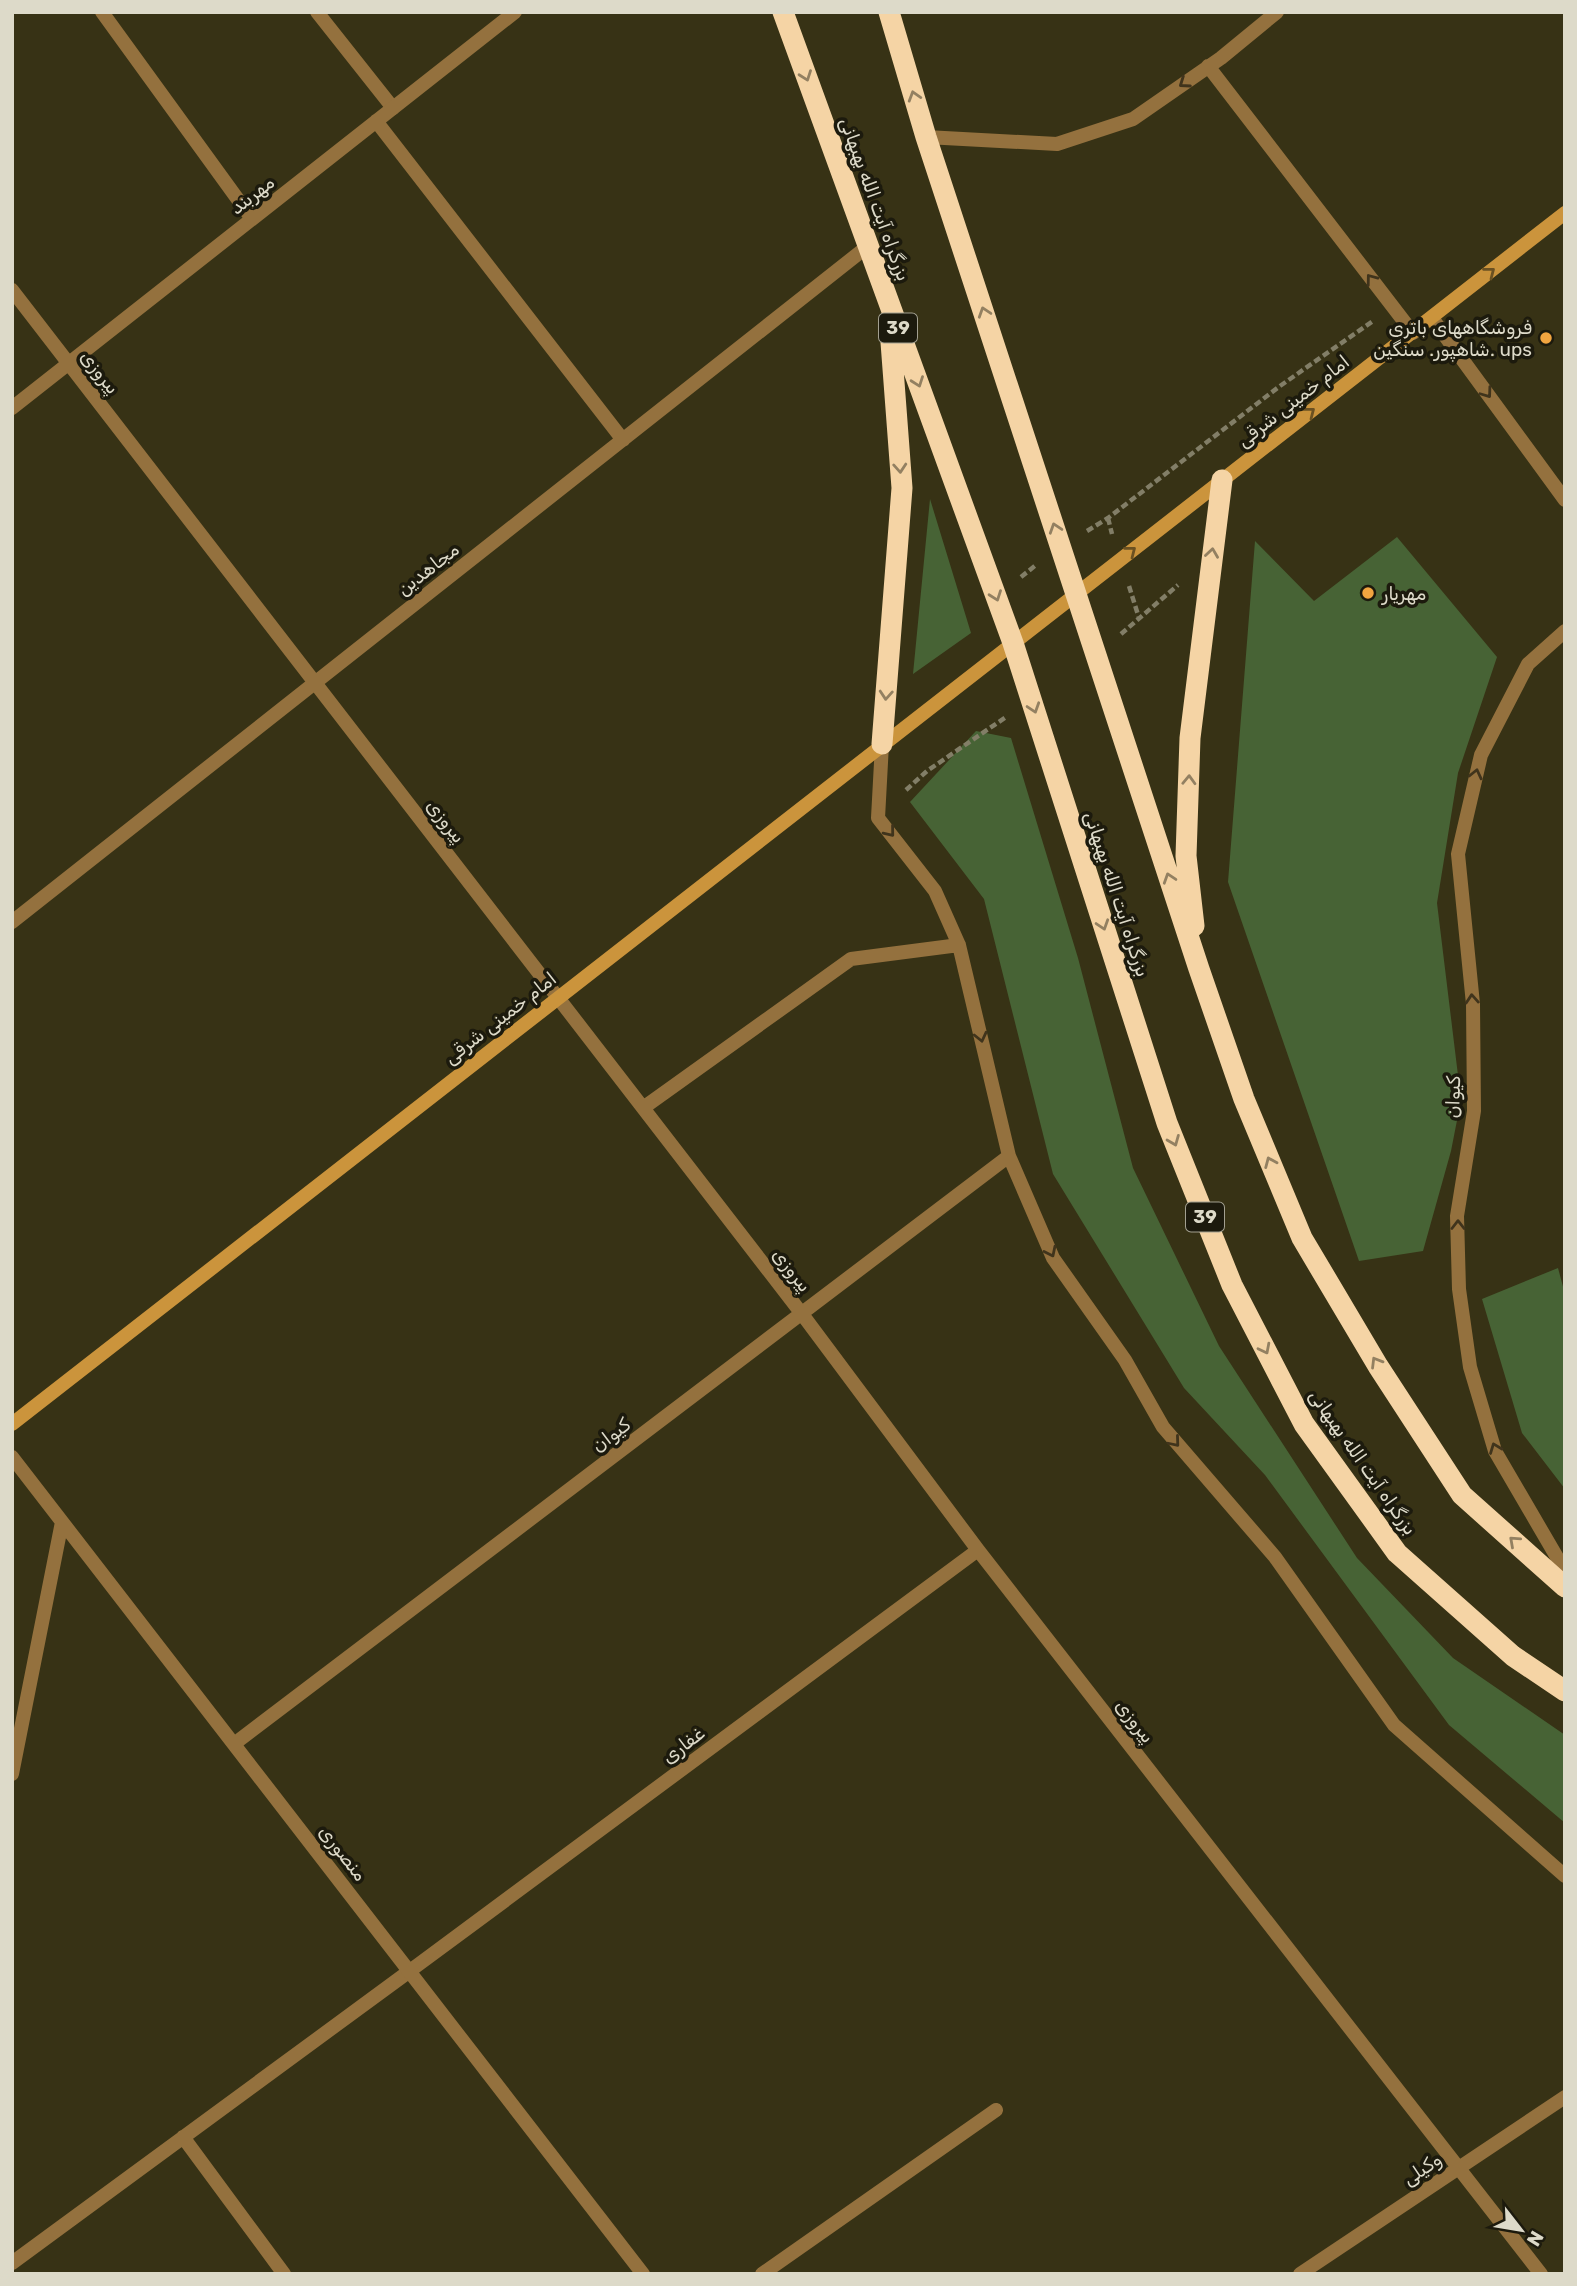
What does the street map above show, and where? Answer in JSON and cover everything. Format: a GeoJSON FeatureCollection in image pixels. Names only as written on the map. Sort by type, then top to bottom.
{"type":"FeatureCollection","features":[{"type":"Feature","properties":{"kind":"highway","name":"بزرگراه آیت الله بهبهانی"},"geometry":{"type":"LineString","coordinates":[[783,12],[1013,643],[1167,1123],[1232,1285],[1304,1424],[1398,1553],[1513,1656],[1565,1691]]}},
{"type":"Feature","properties":{"kind":"highway"},"geometry":{"type":"LineString","coordinates":[[889,12],[926,137],[1199,970],[1244,1099],[1309,1250],[1378,1366],[1462,1495],[1565,1587]]}},
{"type":"Feature","properties":{"kind":"highway"},"geometry":{"type":"LineString","coordinates":[[882,744],[902,488],[889,303]]}},
{"type":"Feature","properties":{"kind":"highway"},"geometry":{"type":"LineString","coordinates":[[1199,970],[1186,856],[1190,738],[1222,481]]}},
{"type":"Feature","properties":{"kind":"main road","name":"امام خمینی شرقی"},"geometry":{"type":"LineString","coordinates":[[12,1424],[1565,213]]}},
{"type":"Feature","properties":{"kind":"street"},"geometry":{"type":"LineString","coordinates":[[102,12],[252,219]]}},
{"type":"Feature","properties":{"kind":"street"},"geometry":{"type":"LineString","coordinates":[[317,12],[393,108]]}},
{"type":"Feature","properties":{"kind":"street","name":"مهربند"},"geometry":{"type":"LineString","coordinates":[[12,408],[515,12]]}},
{"type":"Feature","properties":{"kind":"street"},"geometry":{"type":"LineString","coordinates":[[926,137],[1057,144],[1133,119],[1208,66],[1277,12]]}},
{"type":"Feature","properties":{"kind":"street"},"geometry":{"type":"LineString","coordinates":[[1208,66],[1413,333]]}},
{"type":"Feature","properties":{"kind":"street"},"geometry":{"type":"LineString","coordinates":[[376,121],[623,440]]}},
{"type":"Feature","properties":{"kind":"street","name":"مجاهدین"},"geometry":{"type":"LineString","coordinates":[[12,922],[868,246]]}},
{"type":"Feature","properties":{"kind":"street","name":"پیروزی"},"geometry":{"type":"LineString","coordinates":[[12,290],[802,1314],[978,1550],[1541,2274]]}},
{"type":"Feature","properties":{"kind":"street"},"geometry":{"type":"LineString","coordinates":[[1432,318],[1565,500]]}},
{"type":"Feature","properties":{"kind":"street","name":"کیوان"},"geometry":{"type":"LineString","coordinates":[[1565,631],[1528,664],[1481,755],[1458,854],[1473,1004],[1474,1111],[1457,1216],[1460,1289],[1470,1367],[1491,1439],[1539,1531],[1565,1571]]}},
{"type":"Feature","properties":{"kind":"street"},"geometry":{"type":"LineString","coordinates":[[882,744],[878,818],[935,891],[959,945],[1009,1156],[1054,1258],[1125,1360],[1163,1427],[1275,1557],[1394,1725],[1565,1875]]}},
{"type":"Feature","properties":{"kind":"street"},"geometry":{"type":"LineString","coordinates":[[643,1108],[851,959],[959,945]]}},
{"type":"Feature","properties":{"kind":"street","name":"کیوان"},"geometry":{"type":"LineString","coordinates":[[234,1744],[1009,1156]]}},
{"type":"Feature","properties":{"kind":"street","name":"منصوری"},"geometry":{"type":"LineString","coordinates":[[12,1457],[411,1970],[643,2274]]}},
{"type":"Feature","properties":{"kind":"street"},"geometry":{"type":"LineString","coordinates":[[12,1774],[62,1522]]}},
{"type":"Feature","properties":{"kind":"street","name":"غفاری"},"geometry":{"type":"LineString","coordinates":[[12,2263],[978,1550]]}},
{"type":"Feature","properties":{"kind":"street","name":"وکیلی"},"geometry":{"type":"LineString","coordinates":[[1300,2274],[1565,2097]]}},
{"type":"Feature","properties":{"kind":"street"},"geometry":{"type":"LineString","coordinates":[[762,2274],[996,2110]]}},
{"type":"Feature","properties":{"kind":"street"},"geometry":{"type":"LineString","coordinates":[[183,2137],[284,2274]]}},
{"type":"Feature","properties":{"kind":"path"},"geometry":{"type":"LineString","coordinates":[[996,598],[1061,545],[1108,518],[1280,386],[1392,307]]}},
{"type":"Feature","properties":{"kind":"green space"},"geometry":{"type":"Polygon","coordinates":[[[930,499],[971,633],[913,674],[930,499]]]}},
{"type":"Feature","properties":{"kind":"green space"},"geometry":{"type":"Polygon","coordinates":[[[1397,537],[1497,657],[1458,773],[1437,903],[1461,1100],[1451,1151],[1423,1251],[1359,1261],[1228,882],[1255,541],[1314,601],[1397,537]]]}},
{"type":"Feature","properties":{"kind":"green space"},"geometry":{"type":"Polygon","coordinates":[[[976,731],[1011,738],[1078,958],[1133,1168],[1219,1346],[1357,1558],[1453,1658],[1565,1735],[1565,1823],[1449,1725],[1265,1475],[1184,1388],[1053,1174],[984,899],[910,802],[976,731]]]}},
{"type":"Feature","properties":{"kind":"green space"},"geometry":{"type":"Polygon","coordinates":[[[1558,1268],[1565,1294],[1565,1489],[1522,1433],[1482,1299],[1558,1268]]]}},
{"type":"Feature","properties":{"kind":"place","name":"فروشگاههای باتری شاهپور. سنگین. ups"},"geometry":{"type":"Point","coordinates":[1546,338]}},
{"type":"Feature","properties":{"kind":"place","name":"مهریار"},"geometry":{"type":"Point","coordinates":[1368,593]}}]}
